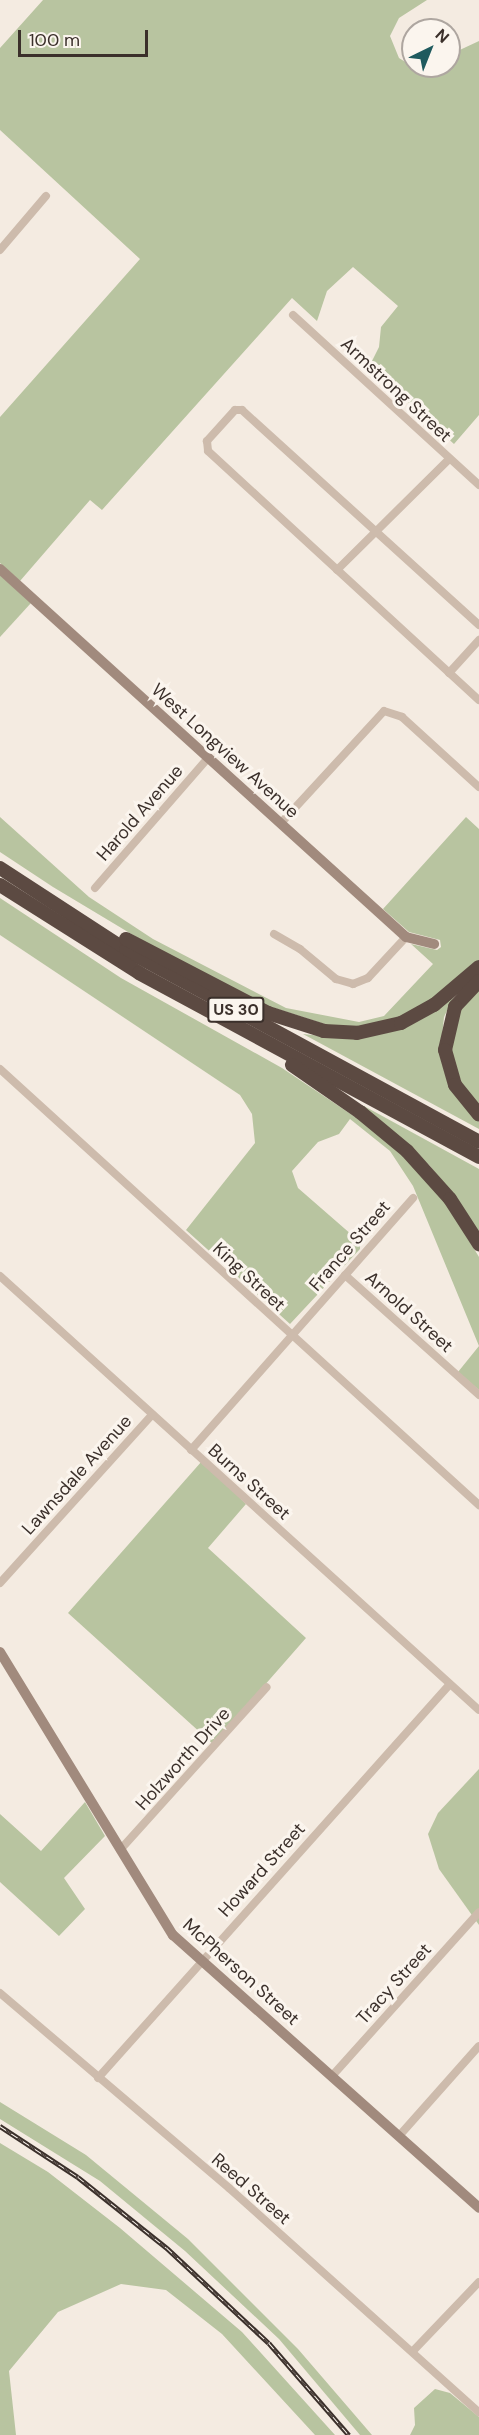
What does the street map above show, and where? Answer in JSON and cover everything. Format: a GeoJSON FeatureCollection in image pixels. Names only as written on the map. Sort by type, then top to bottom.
{"type":"FeatureCollection","features":[{"type":"Feature","properties":{"kind":"highway"},"geometry":{"type":"LineString","coordinates":[[0,860],[121,936],[268,1013],[310,1029],[357,1033],[401,1023],[434,1005],[479,967]]}},
{"type":"Feature","properties":{"kind":"highway","name":"US 30"},"geometry":{"type":"LineString","coordinates":[[0,868],[126,950],[479,1142]]}},
{"type":"Feature","properties":{"kind":"highway","name":"US 30"},"geometry":{"type":"LineString","coordinates":[[0,885],[97,948],[479,1157]]}},
{"type":"Feature","properties":{"kind":"highway"},"geometry":{"type":"LineString","coordinates":[[97,948],[126,974],[286,1061],[360,1112],[435,1180],[479,1244]]}},
{"type":"Feature","properties":{"kind":"highway"},"geometry":{"type":"LineString","coordinates":[[479,981],[455,1007],[445,1050],[454,1085],[479,1115]]}},
{"type":"Feature","properties":{"kind":"street"},"geometry":{"type":"LineString","coordinates":[[0,250],[46,196]]}},
{"type":"Feature","properties":{"kind":"street","name":"Armstrong Street"},"geometry":{"type":"LineString","coordinates":[[293,315],[479,485]]}},
{"type":"Feature","properties":{"kind":"street"},"geometry":{"type":"LineString","coordinates":[[479,625],[242,410],[235,410],[207,441],[208,452],[479,700]]}},
{"type":"Feature","properties":{"kind":"street"},"geometry":{"type":"LineString","coordinates":[[337,570],[449,459]]}},
{"type":"Feature","properties":{"kind":"street","name":"West Longview Avenue"},"geometry":{"type":"LineString","coordinates":[[0,569],[406,937],[434,944]]}},
{"type":"Feature","properties":{"kind":"street"},"geometry":{"type":"LineString","coordinates":[[449,673],[479,640]]}},
{"type":"Feature","properties":{"kind":"street"},"geometry":{"type":"LineString","coordinates":[[281,823],[374,718],[389,711],[407,721],[479,787]]}},
{"type":"Feature","properties":{"kind":"street","name":"Harold Avenue"},"geometry":{"type":"LineString","coordinates":[[95,888],[208,758]]}},
{"type":"Feature","properties":{"kind":"street"},"geometry":{"type":"LineString","coordinates":[[274,934],[300,948],[336,979],[353,984],[368,978],[406,937]]}},
{"type":"Feature","properties":{"kind":"street","name":"King Street"},"geometry":{"type":"LineString","coordinates":[[0,1069],[291,1336],[479,1504]]}},
{"type":"Feature","properties":{"kind":"street","name":"France Street"},"geometry":{"type":"LineString","coordinates":[[191,1450],[413,1198]]}},
{"type":"Feature","properties":{"kind":"street","name":"Arnold Street"},"geometry":{"type":"LineString","coordinates":[[345,1275],[479,1395]]}},
{"type":"Feature","properties":{"kind":"street","name":"Burns Street"},"geometry":{"type":"LineString","coordinates":[[0,1276],[479,1710]]}},
{"type":"Feature","properties":{"kind":"street","name":"Lawnsdale Avenue"},"geometry":{"type":"LineString","coordinates":[[0,1582],[152,1415]]}},
{"type":"Feature","properties":{"kind":"street","name":"McPherson Street"},"geometry":{"type":"LineString","coordinates":[[0,1652],[173,1935],[479,2208]]}},
{"type":"Feature","properties":{"kind":"street","name":"Howard Street"},"geometry":{"type":"LineString","coordinates":[[98,2078],[450,1684]]}},
{"type":"Feature","properties":{"kind":"street","name":"Holzworth Drive"},"geometry":{"type":"LineString","coordinates":[[120,1850],[267,1688]]}},
{"type":"Feature","properties":{"kind":"street","name":"Tracy Street"},"geometry":{"type":"LineString","coordinates":[[332,2076],[479,1912]]}},
{"type":"Feature","properties":{"kind":"street","name":"Reed Street"},"geometry":{"type":"LineString","coordinates":[[0,1993],[413,2351],[479,2412]]}},
{"type":"Feature","properties":{"kind":"street"},"geometry":{"type":"LineString","coordinates":[[399,2136],[479,2046]]}},
{"type":"Feature","properties":{"kind":"street"},"geometry":{"type":"LineString","coordinates":[[413,2351],[479,2283]]}},
{"type":"Feature","properties":{"kind":"green space"},"geometry":{"type":"Polygon","coordinates":[[[43,0],[427,0],[399,18],[390,36],[401,59],[401,78],[461,78],[461,49],[479,41],[479,415],[454,444],[369,367],[379,347],[381,327],[398,306],[353,267],[327,291],[317,321],[292,298],[102,510],[90,500],[20,581],[0,563],[0,417],[140,259],[0,130],[0,48],[43,0]]]}},
{"type":"Feature","properties":{"kind":"green space"},"geometry":{"type":"Polygon","coordinates":[[[0,575],[31,603],[0,637],[0,575]]]}},
{"type":"Feature","properties":{"kind":"green space"},"geometry":{"type":"Polygon","coordinates":[[[0,817],[89,897],[153,939],[286,1008],[359,1022],[384,1016],[433,964],[411,944],[437,950],[441,947],[440,940],[409,932],[383,909],[466,817],[479,829],[479,961],[437,996],[400,1018],[362,1027],[334,1027],[268,1006],[153,947],[53,887],[0,852],[0,817]]]}},
{"type":"Feature","properties":{"kind":"green space"},"geometry":{"type":"Polygon","coordinates":[[[0,898],[121,978],[282,1068],[367,1125],[412,1162],[446,1203],[479,1257],[479,1346],[413,1186],[390,1151],[350,1119],[339,1134],[318,1142],[292,1171],[298,1188],[360,1242],[360,1249],[290,1324],[186,1230],[255,1143],[252,1114],[240,1095],[0,935],[0,898]]]}},
{"type":"Feature","properties":{"kind":"green space"},"geometry":{"type":"Polygon","coordinates":[[[479,988],[479,1107],[464,1089],[451,1055],[457,1015],[479,988]]]}},
{"type":"Feature","properties":{"kind":"green space"},"geometry":{"type":"Polygon","coordinates":[[[455,994],[444,1017],[440,1056],[449,1087],[479,1122],[479,1129],[303,1034],[350,1039],[455,994]]]}},
{"type":"Feature","properties":{"kind":"green space"},"geometry":{"type":"Polygon","coordinates":[[[364,1106],[479,1169],[479,1234],[455,1196],[429,1165],[362,1109],[364,1106]]]}},
{"type":"Feature","properties":{"kind":"green space"},"geometry":{"type":"Polygon","coordinates":[[[479,1346],[479,1390],[458,1372],[479,1346]]]}},
{"type":"Feature","properties":{"kind":"green space"},"geometry":{"type":"Polygon","coordinates":[[[202,1461],[246,1504],[208,1548],[306,1638],[213,1744],[68,1613],[202,1461]]]}},
{"type":"Feature","properties":{"kind":"green space"},"geometry":{"type":"Polygon","coordinates":[[[479,1769],[479,1925],[439,1869],[428,1834],[438,1813],[479,1769]]]}},
{"type":"Feature","properties":{"kind":"green space"},"geometry":{"type":"Polygon","coordinates":[[[85,1802],[105,1836],[64,1878],[85,1909],[59,1936],[0,1882],[0,1814],[41,1851],[85,1802]]]}},
{"type":"Feature","properties":{"kind":"green space"},"geometry":{"type":"Polygon","coordinates":[[[0,2102],[86,2155],[188,2239],[298,2349],[372,2435],[360,2435],[279,2339],[185,2251],[100,2181],[0,2119],[0,2102]]]}},
{"type":"Feature","properties":{"kind":"green space"},"geometry":{"type":"Polygon","coordinates":[[[0,2143],[48,2172],[120,2228],[242,2332],[335,2435],[315,2435],[222,2334],[166,2290],[121,2284],[58,2312],[9,2371],[16,2435],[0,2435],[0,2143]]]}},
{"type":"Feature","properties":{"kind":"green space"},"geometry":{"type":"Polygon","coordinates":[[[435,2389],[450,2393],[479,2417],[479,2435],[410,2435],[415,2425],[414,2408],[435,2389]]]}},
{"type":"Feature","properties":{"kind":"railway"},"geometry":{"type":"LineString","coordinates":[[0,2126],[78,2177],[167,2248],[269,2343],[349,2435]]}}]}
